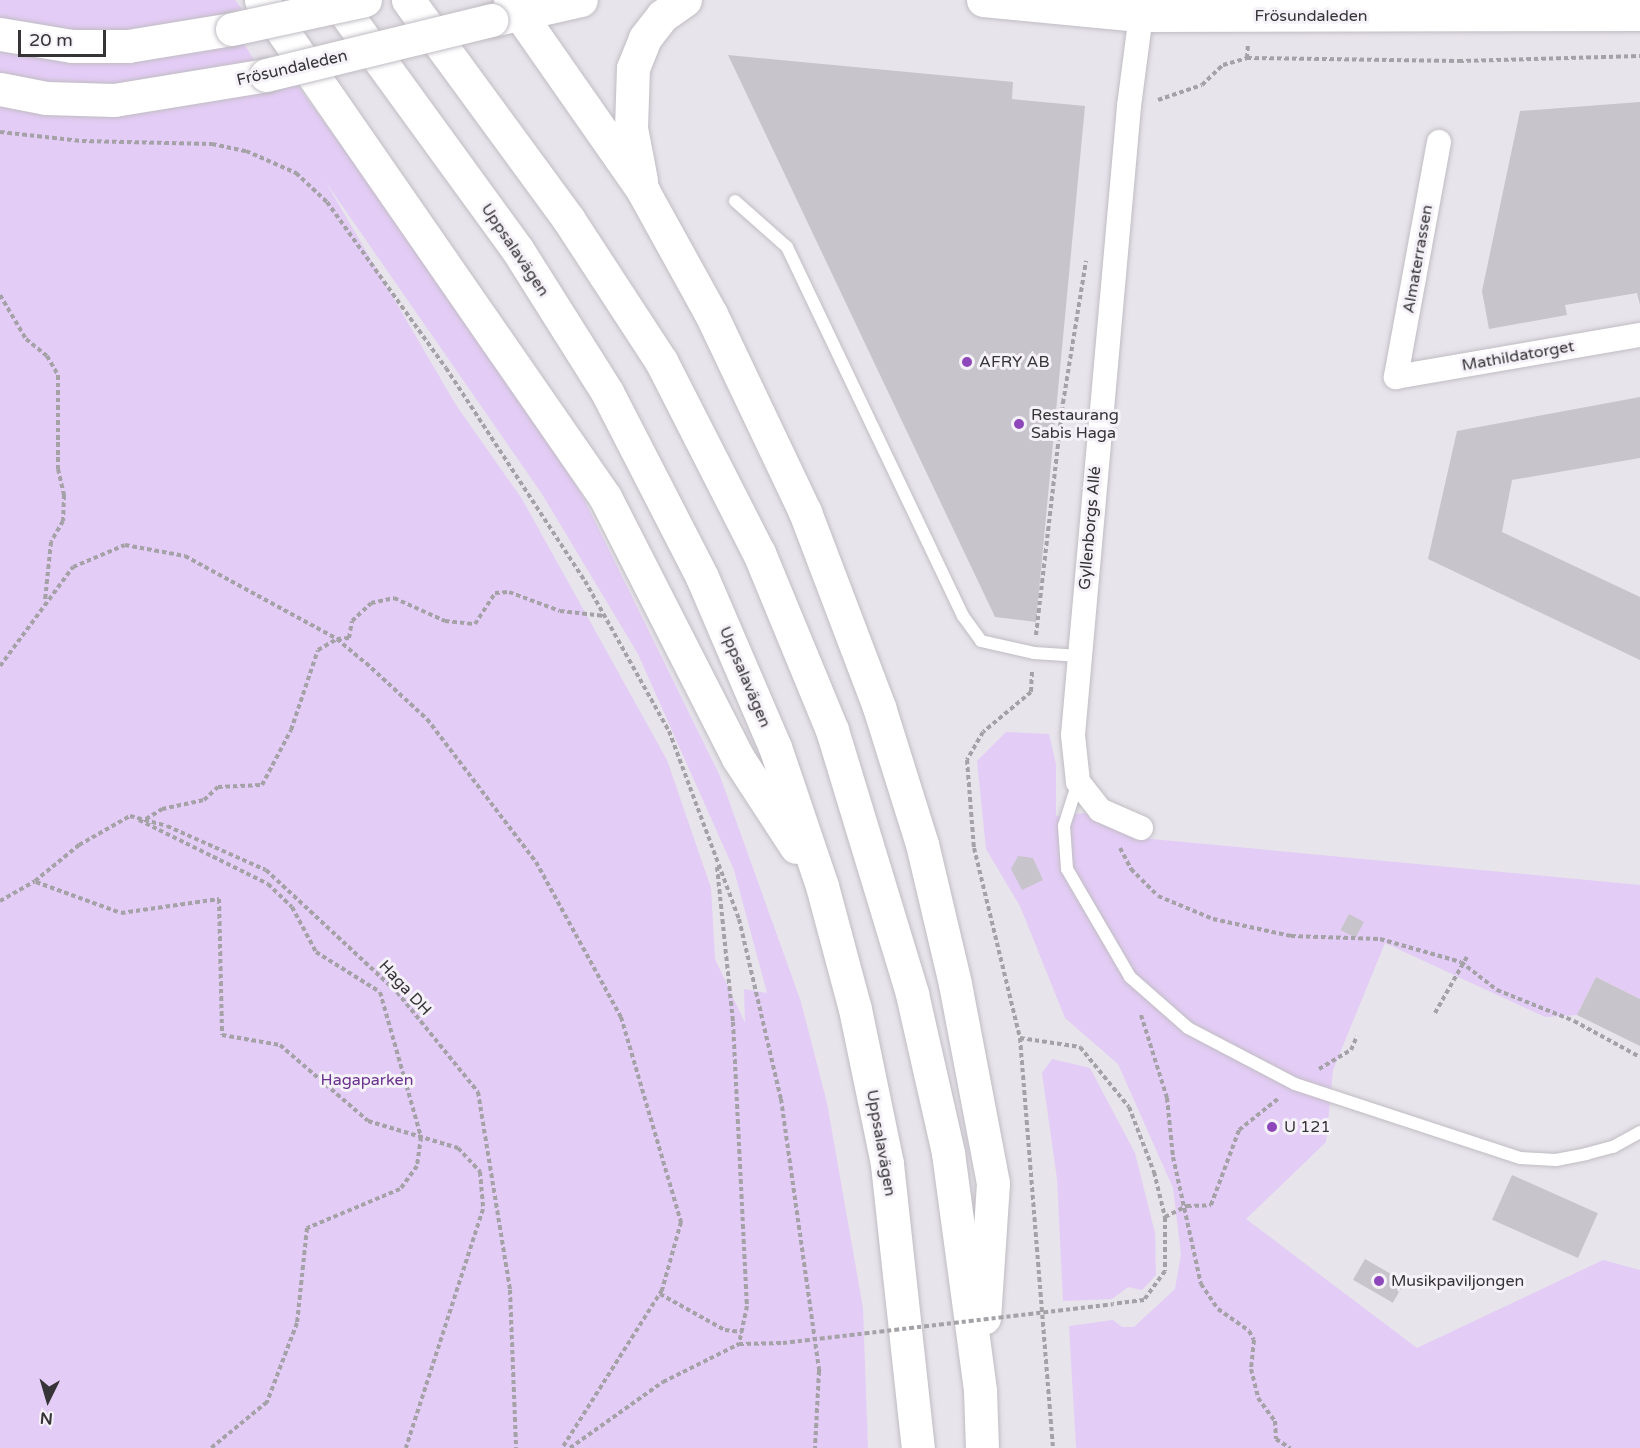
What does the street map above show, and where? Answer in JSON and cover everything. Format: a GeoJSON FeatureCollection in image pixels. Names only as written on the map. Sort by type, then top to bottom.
{"type":"FeatureCollection","features":[{"type":"Feature","properties":{"kind":"main road"},"geometry":{"type":"LineString","coordinates":[[261,0],[605,497],[738,758],[822,886]]}},
{"type":"Feature","properties":{"kind":"main road","name":"Uppsalavägen"},"geometry":{"type":"LineString","coordinates":[[336,0],[517,249],[607,392],[702,577],[775,747],[822,886],[855,1009],[887,1164],[918,1448]]}},
{"type":"Feature","properties":{"kind":"main road"},"geometry":{"type":"LineString","coordinates":[[0,34],[72,46],[129,46],[232,29],[365,0]]}},
{"type":"Feature","properties":{"kind":"main road"},"geometry":{"type":"LineString","coordinates":[[408,0],[569,220],[661,361],[759,552],[832,730],[912,994],[948,1153],[980,1391]]}},
{"type":"Feature","properties":{"kind":"main road","name":"Frösundaleden"},"geometry":{"type":"LineString","coordinates":[[0,90],[46,99],[114,100],[266,75],[506,11],[581,0]]}},
{"type":"Feature","properties":{"kind":"main road"},"geometry":{"type":"LineString","coordinates":[[642,191],[631,128],[633,68],[645,38],[662,16],[685,0]]}},
{"type":"Feature","properties":{"kind":"main road","name":"Frösundaleden"},"geometry":{"type":"LineString","coordinates":[[983,0],[1141,7],[1640,14]]}},
{"type":"Feature","properties":{"kind":"main road"},"geometry":{"type":"LineString","coordinates":[[506,11],[642,191],[711,314],[805,512],[879,707],[922,844],[993,1183],[980,1391],[982,1448]]}},
{"type":"Feature","properties":{"kind":"street","name":"Gyllenborgs Allé"},"geometry":{"type":"LineString","coordinates":[[1078,782],[1073,735],[1141,7]]}},
{"type":"Feature","properties":{"kind":"street","name":"Almaterrassen"},"geometry":{"type":"LineString","coordinates":[[1396,377],[1439,142]]}},
{"type":"Feature","properties":{"kind":"street","name":"Mathildatorget"},"geometry":{"type":"LineString","coordinates":[[1396,377],[1640,335]]}},
{"type":"Feature","properties":{"kind":"street"},"geometry":{"type":"LineString","coordinates":[[1078,782],[1100,810],[1141,828]]}},
{"type":"Feature","properties":{"kind":"lane"},"geometry":{"type":"LineString","coordinates":[[735,201],[787,248],[963,616],[981,641],[1034,653],[1080,656]]}},
{"type":"Feature","properties":{"kind":"lane"},"geometry":{"type":"LineString","coordinates":[[1078,782],[1064,826],[1067,869],[1130,977],[1188,1028],[1295,1084],[1520,1158],[1556,1160],[1586,1154],[1613,1147],[1640,1131]]}},
{"type":"Feature","properties":{"kind":"path"},"geometry":{"type":"LineString","coordinates":[[1191,89],[1215,75],[1223,65],[1247,58],[1459,61],[1640,56]]}},
{"type":"Feature","properties":{"kind":"path"},"geometry":{"type":"LineString","coordinates":[[0,132],[82,141],[212,144],[246,152],[296,173],[327,202],[446,368],[604,616],[669,731],[739,919],[781,1099],[819,1371],[815,1448]]}},
{"type":"Feature","properties":{"kind":"path"},"geometry":{"type":"LineString","coordinates":[[0,295],[26,339],[47,356],[58,375],[58,469],[64,495],[63,521],[51,542],[45,600]]}},
{"type":"Feature","properties":{"kind":"path"},"geometry":{"type":"LineString","coordinates":[[0,666],[45,600],[73,567],[124,545],[185,556],[337,639],[427,719],[536,862],[621,1017],[681,1222],[660,1294],[562,1448]]}},
{"type":"Feature","properties":{"kind":"path"},"geometry":{"type":"LineString","coordinates":[[146,820],[162,809],[204,800],[218,787],[262,785],[291,730],[318,650],[337,639],[350,638],[352,621],[371,603],[394,598],[445,621],[475,624],[495,593],[509,592],[560,611],[604,616]]}},
{"type":"Feature","properties":{"kind":"path"},"geometry":{"type":"LineString","coordinates":[[1034,653],[1031,693],[982,732],[967,760],[974,848],[1020,1038],[1053,1448]]}},
{"type":"Feature","properties":{"kind":"path"},"geometry":{"type":"LineString","coordinates":[[1100,810],[1131,869],[1158,896],[1213,918],[1291,936],[1380,939],[1461,962],[1497,990],[1574,1021],[1640,1057]]}},
{"type":"Feature","properties":{"kind":"path"},"geometry":{"type":"LineString","coordinates":[[0,902],[35,881],[79,845],[130,816],[268,884],[291,907],[316,952],[380,992],[421,1137],[417,1166],[400,1189],[308,1227],[297,1323],[267,1402],[211,1448]]}},
{"type":"Feature","properties":{"kind":"path","name":"Haga DH"},"geometry":{"type":"LineString","coordinates":[[130,816],[146,820],[266,870],[397,992],[478,1092],[510,1290],[516,1448]]}},
{"type":"Feature","properties":{"kind":"path"},"geometry":{"type":"LineString","coordinates":[[716,860],[733,1022],[747,1306],[739,1344]]}},
{"type":"Feature","properties":{"kind":"path"},"geometry":{"type":"LineString","coordinates":[[35,881],[121,913],[219,899],[222,1035],[280,1045],[368,1120],[458,1148],[480,1172],[483,1209],[406,1448]]}},
{"type":"Feature","properties":{"kind":"path"},"geometry":{"type":"LineString","coordinates":[[1435,1013],[1461,962],[1468,955]]}},
{"type":"Feature","properties":{"kind":"path"},"geometry":{"type":"LineString","coordinates":[[1130,977],[1167,1098],[1173,1157],[1187,1206],[1201,1284],[1218,1309],[1249,1330],[1254,1340],[1251,1369],[1258,1398],[1275,1421],[1276,1439],[1290,1448]]}},
{"type":"Feature","properties":{"kind":"path"},"geometry":{"type":"LineString","coordinates":[[1165,1217],[1187,1206],[1211,1205],[1239,1130],[1295,1084],[1351,1050],[1357,1036]]}},
{"type":"Feature","properties":{"kind":"path"},"geometry":{"type":"LineString","coordinates":[[570,1448],[663,1382],[739,1344],[783,1343],[1144,1300],[1165,1271],[1165,1217],[1154,1172],[1128,1107],[1080,1047],[1020,1038]]}},
{"type":"Feature","properties":{"kind":"path"},"geometry":{"type":"LineString","coordinates":[[660,1294],[725,1330],[742,1332]]}},
{"type":"Feature","properties":{"kind":"green space","name":"Hagaparken"},"geometry":{"type":"Polygon","coordinates":[[[0,0],[235,0],[242,9],[226,13],[271,89],[297,85],[451,295],[582,495],[720,776],[801,1002],[827,1103],[863,1308],[868,1448],[0,1448],[0,0]],[[325,181],[456,405],[522,499],[667,760],[711,888],[715,959],[745,1023],[744,989],[767,993],[734,870],[638,654],[542,494],[325,181]]]}},
{"type":"Feature","properties":{"kind":"green space"},"geometry":{"type":"Polygon","coordinates":[[[1006,732],[1049,734],[1056,764],[1056,816],[1085,813],[1141,838],[1640,885],[1640,999],[1596,977],[1577,1015],[1545,1017],[1385,943],[1333,1070],[1326,1142],[1246,1219],[1417,1348],[1603,1260],[1640,1270],[1640,1448],[1076,1448],[1069,1326],[1113,1320],[1122,1327],[1134,1327],[1175,1289],[1181,1254],[1173,1188],[1118,1064],[1065,1018],[1020,906],[986,849],[977,761],[1006,732]]]}},
{"type":"Feature","properties":{"kind":"green space"},"geometry":{"type":"Polygon","coordinates":[[[1052,1059],[1090,1068],[1135,1153],[1155,1233],[1156,1275],[1142,1290],[1128,1287],[1112,1299],[1063,1301],[1057,1179],[1042,1073],[1052,1059]]]}},
{"type":"Feature","properties":{"kind":"building","name":"AFRY AB"},"geometry":{"type":"Polygon","coordinates":[[[728,55],[1013,82],[1012,99],[1085,106],[1036,622],[995,617],[728,55]]]}},
{"type":"Feature","properties":{"kind":"building"},"geometry":{"type":"Polygon","coordinates":[[[1640,102],[1640,305],[1637,293],[1565,305],[1567,315],[1489,329],[1482,291],[1520,111],[1640,102]]]}},
{"type":"Feature","properties":{"kind":"building"},"geometry":{"type":"Polygon","coordinates":[[[1640,397],[1640,458],[1512,480],[1502,532],[1640,597],[1640,660],[1428,559],[1457,431],[1640,397]]]}},
{"type":"Feature","properties":{"kind":"building"},"geometry":{"type":"Polygon","coordinates":[[[1018,856],[1033,858],[1043,880],[1022,890],[1011,869],[1018,856]]]}},
{"type":"Feature","properties":{"kind":"building"},"geometry":{"type":"Polygon","coordinates":[[[1349,914],[1364,922],[1356,938],[1341,930],[1349,914]]]}},
{"type":"Feature","properties":{"kind":"building"},"geometry":{"type":"Polygon","coordinates":[[[1596,977],[1640,999],[1640,1046],[1577,1015],[1596,977]]]}},
{"type":"Feature","properties":{"kind":"building"},"geometry":{"type":"Polygon","coordinates":[[[1512,1175],[1598,1213],[1578,1258],[1492,1220],[1512,1175]]]}},
{"type":"Feature","properties":{"kind":"building","name":"Musikpaviljongen"},"geometry":{"type":"Polygon","coordinates":[[[1365,1259],[1405,1282],[1393,1303],[1353,1280],[1365,1259]]]}},
{"type":"Feature","properties":{"kind":"place","name":"AFRY AB"},"geometry":{"type":"Point","coordinates":[967,362]}},
{"type":"Feature","properties":{"kind":"place","name":"Restaurang Sabis Haga"},"geometry":{"type":"Point","coordinates":[1019,424]}},
{"type":"Feature","properties":{"kind":"place","name":"U 121"},"geometry":{"type":"Point","coordinates":[1272,1127]}},
{"type":"Feature","properties":{"kind":"place","name":"Musikpaviljongen"},"geometry":{"type":"Point","coordinates":[1379,1281]}}]}
